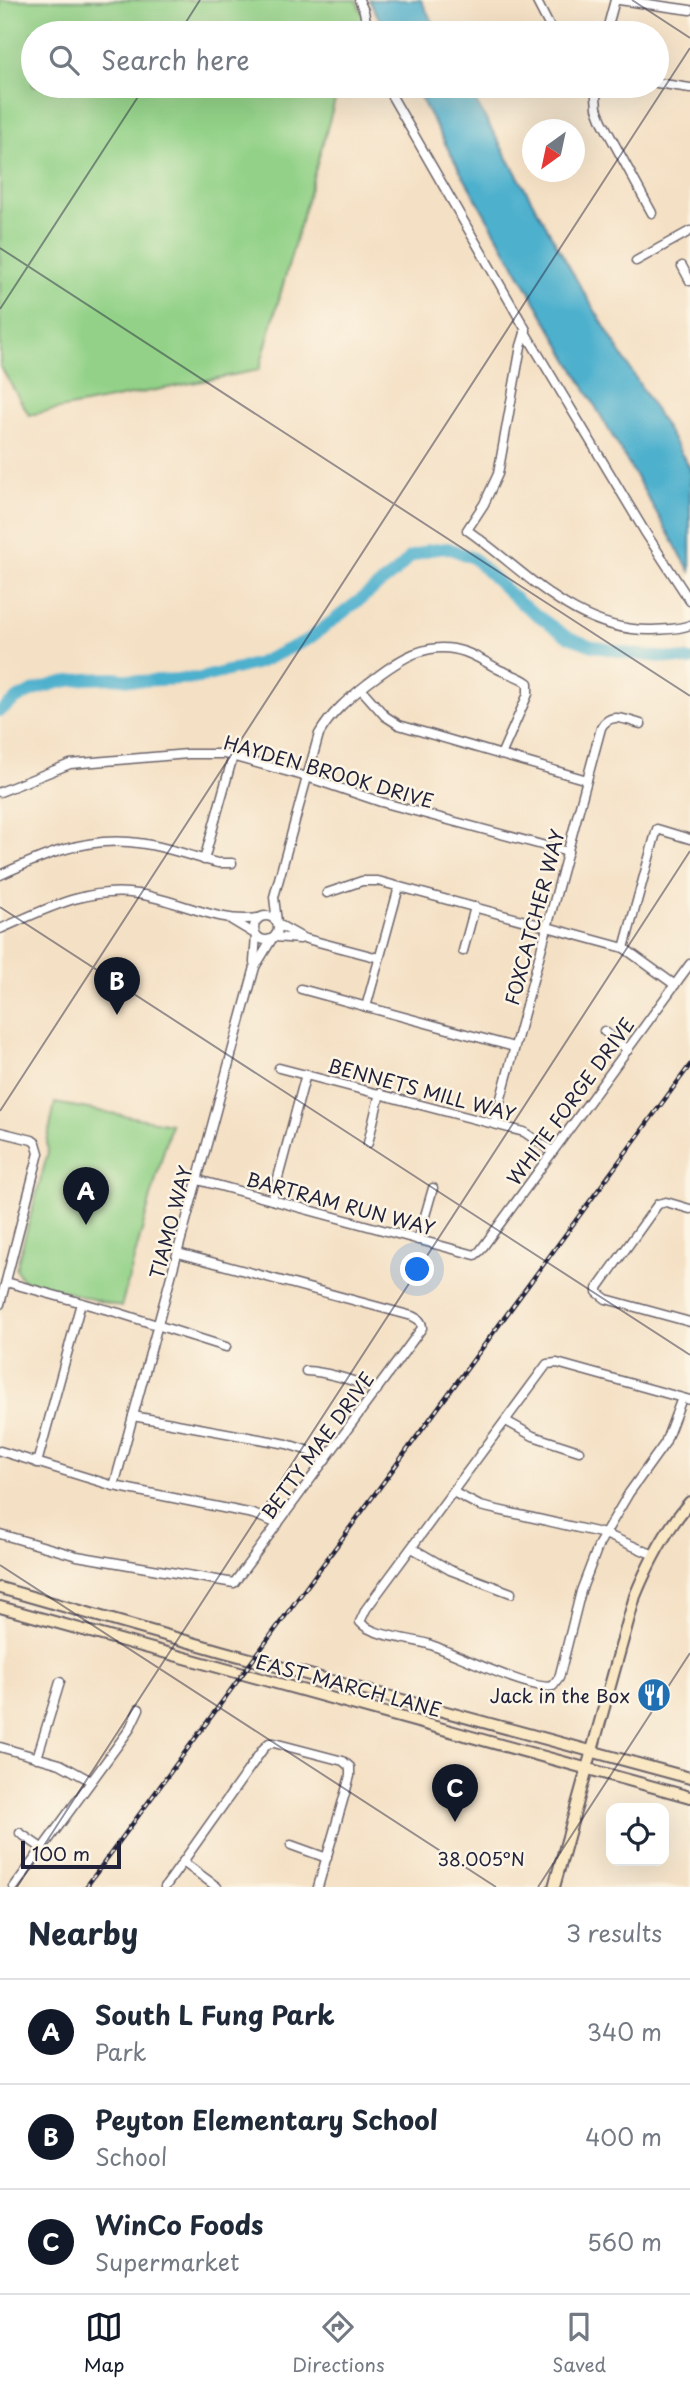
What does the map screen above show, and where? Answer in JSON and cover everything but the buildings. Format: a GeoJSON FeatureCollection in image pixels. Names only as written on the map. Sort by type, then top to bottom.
{"type":"FeatureCollection","features":[{"type":"Feature","properties":{"kind":"main road"},"geometry":{"type":"LineString","coordinates":[[554,1887],[629,1615],[644,1573],[671,1525],[690,1502]]}},
{"type":"Feature","properties":{"kind":"main road","name":"EAST MARCH LANE"},"geometry":{"type":"LineString","coordinates":[[0,1588],[221,1651],[690,1777]]}},
{"type":"Feature","properties":{"kind":"main road","name":"EAST MARCH LANE"},"geometry":{"type":"LineString","coordinates":[[0,1606],[690,1797]]}},
{"type":"Feature","properties":{"kind":"street"},"geometry":{"type":"LineString","coordinates":[[359,0],[367,21]]}},
{"type":"Feature","properties":{"kind":"street"},"geometry":{"type":"LineString","coordinates":[[536,0],[547,21]]}},
{"type":"Feature","properties":{"kind":"street"},"geometry":{"type":"LineString","coordinates":[[610,21],[617,0],[690,10]]}},
{"type":"Feature","properties":{"kind":"street"},"geometry":{"type":"LineString","coordinates":[[669,85],[690,88]]}},
{"type":"Feature","properties":{"kind":"street"},"geometry":{"type":"LineString","coordinates":[[394,98],[525,331],[645,532],[690,601]]}},
{"type":"Feature","properties":{"kind":"street"},"geometry":{"type":"LineString","coordinates":[[596,98],[602,121],[652,213]]}},
{"type":"Feature","properties":{"kind":"street"},"geometry":{"type":"LineString","coordinates":[[635,261],[690,231]]}},
{"type":"Feature","properties":{"kind":"street"},"geometry":{"type":"LineString","coordinates":[[682,266],[690,281]]}},
{"type":"Feature","properties":{"kind":"street"},"geometry":{"type":"LineString","coordinates":[[525,331],[498,474],[484,504],[467,530],[563,603],[589,618],[611,626],[638,630],[673,629],[690,625]]}},
{"type":"Feature","properties":{"kind":"street"},"geometry":{"type":"LineString","coordinates":[[256,935],[254,925],[274,897],[324,724],[341,706],[402,658],[418,651],[436,648],[464,651],[502,671],[521,677],[527,683],[528,694],[501,755]]}},
{"type":"Feature","properties":{"kind":"street"},"geometry":{"type":"LineString","coordinates":[[361,690],[385,716],[399,725],[587,779]]}},
{"type":"Feature","properties":{"kind":"street","name":"FOXCATCHER WAY"},"geometry":{"type":"LineString","coordinates":[[494,1124],[601,728],[606,720],[613,717],[642,724]]}},
{"type":"Feature","properties":{"kind":"street","name":"HAYDEN BROOK DRIVE"},"geometry":{"type":"LineString","coordinates":[[0,792],[70,764],[188,754],[233,756],[381,802],[568,852]]}},
{"type":"Feature","properties":{"kind":"street"},"geometry":{"type":"LineString","coordinates":[[204,860],[233,756]]}},
{"type":"Feature","properties":{"kind":"street"},"geometry":{"type":"LineString","coordinates":[[624,948],[657,829],[690,839]]}},
{"type":"Feature","properties":{"kind":"street"},"geometry":{"type":"LineString","coordinates":[[0,874],[68,848],[96,842],[129,842],[204,860],[232,863]]}},
{"type":"Feature","properties":{"kind":"street"},"geometry":{"type":"LineString","coordinates":[[327,892],[362,881],[378,881],[624,948],[675,985]]}},
{"type":"Feature","properties":{"kind":"street"},"geometry":{"type":"LineString","coordinates":[[366,1007],[399,887]]}},
{"type":"Feature","properties":{"kind":"street"},"geometry":{"type":"LineString","coordinates":[[0,929],[79,897],[122,892],[140,894],[228,918],[268,916],[303,938],[379,958]]}},
{"type":"Feature","properties":{"kind":"street"},"geometry":{"type":"LineString","coordinates":[[274,897],[278,930],[274,938]]}},
{"type":"Feature","properties":{"kind":"street"},"geometry":{"type":"LineString","coordinates":[[463,951],[475,907]]}},
{"type":"Feature","properties":{"kind":"street"},"geometry":{"type":"LineString","coordinates":[[228,918],[265,940],[303,938]]}},
{"type":"Feature","properties":{"kind":"street","name":"TIAMO WAY"},"geometry":{"type":"LineString","coordinates":[[255,967],[256,935]]}},
{"type":"Feature","properties":{"kind":"street","name":"TIAMO WAY"},"geometry":{"type":"LineString","coordinates":[[114,1486],[255,967],[274,938]]}},
{"type":"Feature","properties":{"kind":"street","name":"WHITE FORGE DRIVE"},"geometry":{"type":"LineString","coordinates":[[475,1255],[690,964]]}},
{"type":"Feature","properties":{"kind":"street"},"geometry":{"type":"LineString","coordinates":[[301,989],[514,1047]]}},
{"type":"Feature","properties":{"kind":"street"},"geometry":{"type":"LineString","coordinates":[[604,1031],[628,1050]]}},
{"type":"Feature","properties":{"kind":"street","name":"BENNETS MILL WAY"},"geometry":{"type":"LineString","coordinates":[[279,1068],[524,1132],[552,1151]]}},
{"type":"Feature","properties":{"kind":"street"},"geometry":{"type":"LineString","coordinates":[[272,1199],[306,1074]]}},
{"type":"Feature","properties":{"kind":"street"},"geometry":{"type":"LineString","coordinates":[[368,1143],[380,1093]]}},
{"type":"Feature","properties":{"kind":"street"},"geometry":{"type":"LineString","coordinates":[[0,1132],[27,1138],[36,1143],[39,1153],[0,1304]]}},
{"type":"Feature","properties":{"kind":"street","name":"BARTRAM RUN WAY"},"geometry":{"type":"LineString","coordinates":[[198,1180],[475,1255]]}},
{"type":"Feature","properties":{"kind":"street"},"geometry":{"type":"LineString","coordinates":[[418,1240],[433,1188]]}},
{"type":"Feature","properties":{"kind":"street"},"geometry":{"type":"LineString","coordinates":[[690,1209],[661,1202],[601,1281],[597,1292],[606,1298],[690,1322]]}},
{"type":"Feature","properties":{"kind":"street","name":"BETTY MAE DRIVE"},"geometry":{"type":"LineString","coordinates":[[0,1534],[77,1556],[234,1583],[420,1332],[422,1323],[412,1316],[178,1254]]}},
{"type":"Feature","properties":{"kind":"street"},"geometry":{"type":"LineString","coordinates":[[6,1282],[226,1347]]}},
{"type":"Feature","properties":{"kind":"street"},"geometry":{"type":"LineString","coordinates":[[37,1463],[81,1303]]}},
{"type":"Feature","properties":{"kind":"street"},"geometry":{"type":"LineString","coordinates":[[551,1362],[686,1399],[665,1443],[604,1534],[581,1591],[557,1683],[548,1688],[489,1669],[429,1644],[364,1627],[360,1622],[362,1615],[544,1367],[551,1362]]}},
{"type":"Feature","properties":{"kind":"street"},"geometry":{"type":"LineString","coordinates":[[306,1371],[360,1383],[377,1390]]}},
{"type":"Feature","properties":{"kind":"street"},"geometry":{"type":"LineString","coordinates":[[133,1416],[287,1444],[309,1451],[325,1461]]}},
{"type":"Feature","properties":{"kind":"street"},"geometry":{"type":"LineString","coordinates":[[506,1421],[533,1436],[579,1451]]}},
{"type":"Feature","properties":{"kind":"street"},"geometry":{"type":"LineString","coordinates":[[0,1451],[114,1486],[253,1514],[278,1524]]}},
{"type":"Feature","properties":{"kind":"street"},"geometry":{"type":"LineString","coordinates":[[453,1492],[480,1506],[604,1534],[654,1555]]}},
{"type":"Feature","properties":{"kind":"street"},"geometry":{"type":"LineString","coordinates":[[412,1548],[450,1570],[511,1592]]}},
{"type":"Feature","properties":{"kind":"street"},"geometry":{"type":"LineString","coordinates":[[37,1758],[60,1682]]}},
{"type":"Feature","properties":{"kind":"street"},"geometry":{"type":"LineString","coordinates":[[14,1887],[129,1730],[139,1709]]}},
{"type":"Feature","properties":{"kind":"street"},"geometry":{"type":"LineString","coordinates":[[165,1887],[269,1743],[343,1761],[350,1767],[350,1776],[318,1887]]}},
{"type":"Feature","properties":{"kind":"street"},"geometry":{"type":"LineString","coordinates":[[0,1747],[60,1764],[91,1781]]}},
{"type":"Feature","properties":{"kind":"street"},"geometry":{"type":"LineString","coordinates":[[20,1833],[43,1849]]}},
{"type":"Feature","properties":{"kind":"street"},"geometry":{"type":"LineString","coordinates":[[291,1845],[327,1858]]}},
{"type":"Feature","properties":{"kind":"street"},"geometry":{"type":"LineString","coordinates":[[183,1862],[217,1887]]}},
{"type":"Feature","properties":{"kind":"green space"},"geometry":{"type":"Polygon","coordinates":[[[0,0],[356,0],[366,21],[21,21],[21,98],[336,98],[259,370],[29,415],[0,366],[0,0]]]}},
{"type":"Feature","properties":{"kind":"green space"},"geometry":{"type":"Polygon","coordinates":[[[55,1103],[171,1124],[121,1307],[22,1280],[16,1269],[48,1152],[47,1142],[55,1103]]]}},
{"type":"Feature","properties":{"kind":"water"},"geometry":{"type":"Polygon","coordinates":[[[369,0],[421,0],[432,21],[380,21],[369,0]]]}},
{"type":"Feature","properties":{"kind":"water"},"geometry":{"type":"Polygon","coordinates":[[[421,98],[474,98],[579,284],[690,468],[690,571],[421,98]]]}},
{"type":"Feature","properties":{"kind":"waterway"},"geometry":{"type":"LineString","coordinates":[[0,711],[37,689],[62,682],[114,678],[139,681],[200,678],[259,663],[309,639],[396,572],[410,557],[429,550],[448,548],[473,558],[519,602],[566,636],[592,646],[632,654],[690,660]]}},
{"type":"Feature","properties":{"kind":"railway"},"geometry":{"type":"LineString","coordinates":[[86,1887],[690,1065]]}},
{"type":"Feature","properties":{"kind":"place","name":"Peyton Elementary School"},"geometry":{"type":"Point","coordinates":[117,1015]}},
{"type":"Feature","properties":{"kind":"place","name":"South L Fung Park"},"geometry":{"type":"Point","coordinates":[86,1225]}},
{"type":"Feature","properties":{"kind":"place","name":"Jack in the Box"},"geometry":{"type":"Point","coordinates":[654,1695]}},
{"type":"Feature","properties":{"kind":"place","name":"WinCo Foods"},"geometry":{"type":"Point","coordinates":[455,1822]}}]}
